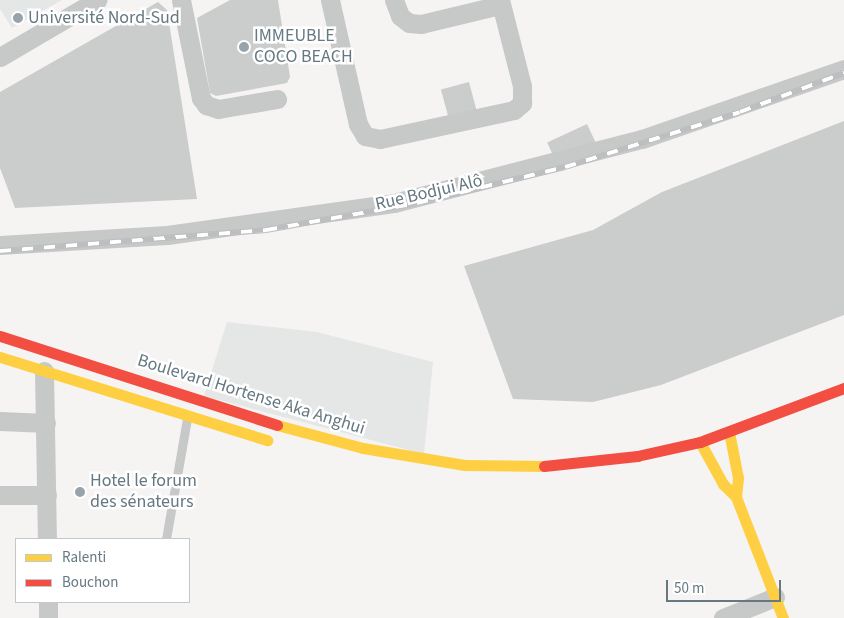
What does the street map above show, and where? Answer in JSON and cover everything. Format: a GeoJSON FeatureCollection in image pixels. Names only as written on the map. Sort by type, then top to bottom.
{"type":"FeatureCollection","features":[{"type":"Feature","properties":{"kind":"main road","name":"Boulevard Hortense Aka Anghui"},"geometry":{"type":"LineString","coordinates":[[0,336],[294,430],[424,460],[498,467],[581,464],[700,442],[844,388]]}},
{"type":"Feature","properties":{"kind":"main road"},"geometry":{"type":"LineString","coordinates":[[0,357],[282,445]]}},
{"type":"Feature","properties":{"kind":"main road"},"geometry":{"type":"LineString","coordinates":[[729,432],[738,446],[736,498]]}},
{"type":"Feature","properties":{"kind":"main road"},"geometry":{"type":"LineString","coordinates":[[700,442],[702,457],[722,484],[736,498],[783,618]]}},
{"type":"Feature","properties":{"kind":"main road"},"geometry":{"type":"LineString","coordinates":[[702,457],[738,446]]}},
{"type":"Feature","properties":{"kind":"street"},"geometry":{"type":"LineString","coordinates":[[0,58],[97,0]]}},
{"type":"Feature","properties":{"kind":"street"},"geometry":{"type":"LineString","coordinates":[[181,0],[201,98],[206,104],[218,109],[277,99]]}},
{"type":"Feature","properties":{"kind":"street"},"geometry":{"type":"LineString","coordinates":[[337,0],[330,0],[358,124],[365,136],[380,139],[514,110],[522,103],[522,86],[500,3],[421,24],[409,24],[400,16],[394,0]]}},
{"type":"Feature","properties":{"kind":"street","name":"Rue Bodjui Alô"},"geometry":{"type":"LineString","coordinates":[[0,245],[167,236],[394,203],[642,139],[844,68]]}},
{"type":"Feature","properties":{"kind":"street"},"geometry":{"type":"LineString","coordinates":[[44,371],[48,538]]}},
{"type":"Feature","properties":{"kind":"street"},"geometry":{"type":"LineString","coordinates":[[0,421],[46,423]]}},
{"type":"Feature","properties":{"kind":"street"},"geometry":{"type":"LineString","coordinates":[[0,495],[47,496]]}},
{"type":"Feature","properties":{"kind":"street"},"geometry":{"type":"LineString","coordinates":[[723,618],[775,597]]}},
{"type":"Feature","properties":{"kind":"street"},"geometry":{"type":"LineString","coordinates":[[48,603],[48,618]]}},
{"type":"Feature","properties":{"kind":"lane"},"geometry":{"type":"LineString","coordinates":[[166,538],[187,416]]}},
{"type":"Feature","properties":{"kind":"shaded area","name":"Université Nord-Sud"},"geometry":{"type":"Polygon","coordinates":[[[0,0],[62,0],[12,28],[0,9],[0,0]]]}},
{"type":"Feature","properties":{"kind":"shaded area"},"geometry":{"type":"Polygon","coordinates":[[[227,322],[317,332],[433,362],[424,454],[204,396],[227,322]]]}},
{"type":"Feature","properties":{"kind":"building","name":"IMMEUBLE COCO BEACH"},"geometry":{"type":"Polygon","coordinates":[[[230,0],[278,0],[290,77],[287,83],[216,96],[210,93],[197,18],[230,0]]]}},
{"type":"Feature","properties":{"kind":"building"},"geometry":{"type":"Polygon","coordinates":[[[158,2],[167,10],[197,199],[15,208],[0,168],[0,92],[158,2]]]}},
{"type":"Feature","properties":{"kind":"building"},"geometry":{"type":"Polygon","coordinates":[[[469,82],[477,112],[449,119],[441,90],[469,82]]]}},
{"type":"Feature","properties":{"kind":"building"},"geometry":{"type":"Polygon","coordinates":[[[844,121],[844,315],[661,385],[593,402],[513,399],[464,266],[593,230],[662,192],[844,121]]]}},
{"type":"Feature","properties":{"kind":"building"},"geometry":{"type":"Polygon","coordinates":[[[587,124],[597,145],[557,163],[547,143],[587,124]]]}},
{"type":"Feature","properties":{"kind":"railway"},"geometry":{"type":"LineString","coordinates":[[0,251],[266,230],[417,203],[565,167],[740,112],[844,73]]}},
{"type":"Feature","properties":{"kind":"traffic: slow"},"geometry":{"type":"LineString","coordinates":[[0,357],[267,440]]}},
{"type":"Feature","properties":{"kind":"traffic: slow"},"geometry":{"type":"LineString","coordinates":[[277,425],[363,448],[465,465],[544,466]]}},
{"type":"Feature","properties":{"kind":"traffic: slow"},"geometry":{"type":"LineString","coordinates":[[729,432],[738,478],[736,497]]}},
{"type":"Feature","properties":{"kind":"traffic: slow"},"geometry":{"type":"LineString","coordinates":[[700,442],[723,484],[736,497],[783,618]]}},
{"type":"Feature","properties":{"kind":"traffic: jam"},"geometry":{"type":"LineString","coordinates":[[0,336],[277,425]]}},
{"type":"Feature","properties":{"kind":"traffic: jam"},"geometry":{"type":"LineString","coordinates":[[544,466],[637,456],[700,442],[844,388]]}},
{"type":"Feature","properties":{"kind":"place","name":"Université Nord-Sud"},"geometry":{"type":"Point","coordinates":[18,18]}},
{"type":"Feature","properties":{"kind":"place","name":"IMMEUBLE COCO BEACH"},"geometry":{"type":"Point","coordinates":[244,47]}},
{"type":"Feature","properties":{"kind":"place","name":"Hotel le forum des sénateurs"},"geometry":{"type":"Point","coordinates":[80,492]}}]}
